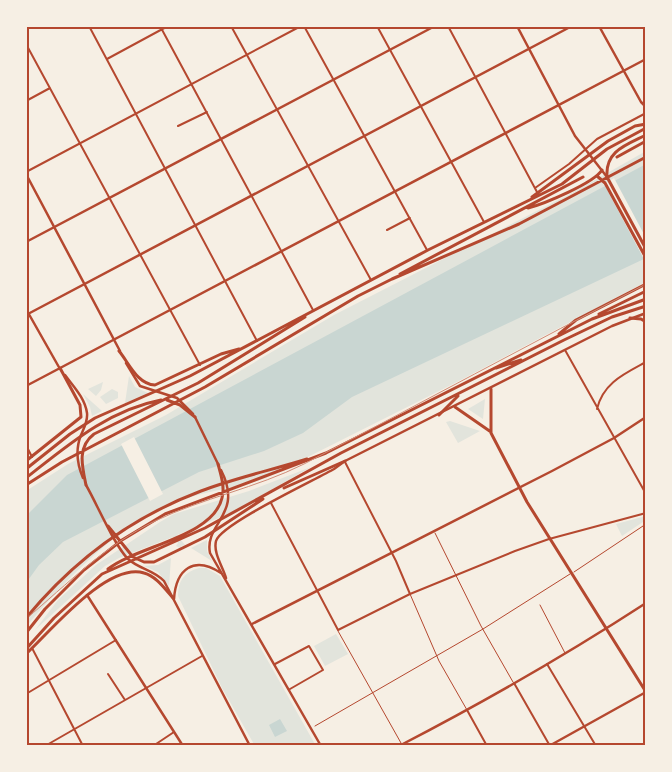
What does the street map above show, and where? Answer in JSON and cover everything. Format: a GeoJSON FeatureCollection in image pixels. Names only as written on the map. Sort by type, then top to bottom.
{"type":"FeatureCollection","features":[{"type":"Feature","properties":{"kind":"main road"},"geometry":{"type":"LineString","coordinates":[[530,198],[536,190],[562,176],[608,141],[645,125]]}},
{"type":"Feature","properties":{"kind":"main road"},"geometry":{"type":"LineString","coordinates":[[26,469],[90,421],[116,408],[155,394],[428,250],[569,179],[607,149],[645,125]]}},
{"type":"Feature","properties":{"kind":"main road"},"geometry":{"type":"LineString","coordinates":[[646,135],[624,146],[610,158],[607,177],[646,248]]}},
{"type":"Feature","properties":{"kind":"main road"},"geometry":{"type":"LineString","coordinates":[[617,157],[646,141]]}},
{"type":"Feature","properties":{"kind":"main road"},"geometry":{"type":"LineString","coordinates":[[392,279],[520,224],[646,157]]}},
{"type":"Feature","properties":{"kind":"main road"},"geometry":{"type":"LineString","coordinates":[[525,209],[565,193],[597,176],[602,170]]}},
{"type":"Feature","properties":{"kind":"main road"},"geometry":{"type":"LineString","coordinates":[[26,485],[62,462],[205,387],[299,330],[432,255],[525,209],[583,176]]}},
{"type":"Feature","properties":{"kind":"main road"},"geometry":{"type":"LineString","coordinates":[[597,176],[605,183],[646,258]]}},
{"type":"Feature","properties":{"kind":"main road"},"geometry":{"type":"LineString","coordinates":[[555,338],[576,320],[646,284]]}},
{"type":"Feature","properties":{"kind":"main road"},"geometry":{"type":"LineString","coordinates":[[26,633],[45,609],[84,570],[122,540],[152,521],[178,508],[232,490],[326,453],[646,291]]}},
{"type":"Feature","properties":{"kind":"main road"},"geometry":{"type":"LineString","coordinates":[[592,319],[646,299]]}},
{"type":"Feature","properties":{"kind":"main road"},"geometry":{"type":"LineString","coordinates":[[102,574],[184,539],[273,492],[341,453],[532,356],[612,317],[646,306]]}},
{"type":"Feature","properties":{"kind":"main road"},"geometry":{"type":"LineString","coordinates":[[86,485],[82,461],[84,445],[90,437],[106,427],[198,383],[313,311]]}},
{"type":"Feature","properties":{"kind":"main road"},"geometry":{"type":"LineString","coordinates":[[630,318],[641,319],[646,322]]}},
{"type":"Feature","properties":{"kind":"main road"},"geometry":{"type":"LineString","coordinates":[[120,350],[140,379],[151,385],[162,383],[222,354],[242,349]]}},
{"type":"Feature","properties":{"kind":"main road"},"geometry":{"type":"LineString","coordinates":[[481,373],[532,356]]}},
{"type":"Feature","properties":{"kind":"main road"},"geometry":{"type":"LineString","coordinates":[[26,462],[81,417],[80,405],[60,368]]}},
{"type":"Feature","properties":{"kind":"main road"},"geometry":{"type":"LineString","coordinates":[[491,388],[491,433]]}},
{"type":"Feature","properties":{"kind":"main road"},"geometry":{"type":"LineString","coordinates":[[439,415],[460,394]]}},
{"type":"Feature","properties":{"kind":"main road"},"geometry":{"type":"LineString","coordinates":[[26,478],[87,431],[107,420],[147,404],[164,400],[175,402],[195,418]]}},
{"type":"Feature","properties":{"kind":"main road"},"geometry":{"type":"LineString","coordinates":[[456,407],[491,433],[519,487],[549,538],[646,692]]}},
{"type":"Feature","properties":{"kind":"main road"},"geometry":{"type":"LineString","coordinates":[[26,618],[50,591],[100,545],[138,521],[202,491],[326,453]]}},
{"type":"Feature","properties":{"kind":"main road"},"geometry":{"type":"LineString","coordinates":[[108,526],[125,549],[137,560],[149,563],[168,556],[224,525],[273,492],[345,461]]}},
{"type":"Feature","properties":{"kind":"main road"},"geometry":{"type":"LineString","coordinates":[[26,654],[69,603],[102,574],[123,559],[188,531],[210,519],[220,506],[223,490],[218,464]]}},
{"type":"Feature","properties":{"kind":"main road"},"geometry":{"type":"LineString","coordinates":[[26,649],[87,595],[115,577],[139,572],[154,578],[173,599]]}},
{"type":"Feature","properties":{"kind":"street"},"geometry":{"type":"LineString","coordinates":[[90,26],[256,341]]}},
{"type":"Feature","properties":{"kind":"street"},"geometry":{"type":"LineString","coordinates":[[107,59],[161,28],[168,26]]}},
{"type":"Feature","properties":{"kind":"street"},"geometry":{"type":"LineString","coordinates":[[231,26],[371,280]]}},
{"type":"Feature","properties":{"kind":"street"},"geometry":{"type":"LineString","coordinates":[[301,26],[26,173],[113,339],[140,386],[177,398],[188,407],[195,418],[226,482],[228,500],[223,517],[210,540],[211,555],[322,746]]}},
{"type":"Feature","properties":{"kind":"street"},"geometry":{"type":"LineString","coordinates":[[304,26],[363,136],[428,250]]}},
{"type":"Feature","properties":{"kind":"street"},"geometry":{"type":"LineString","coordinates":[[377,26],[484,222]]}},
{"type":"Feature","properties":{"kind":"street"},"geometry":{"type":"LineString","coordinates":[[26,242],[435,26]]}},
{"type":"Feature","properties":{"kind":"street"},"geometry":{"type":"LineString","coordinates":[[448,26],[536,190],[588,150],[597,138],[646,113]]}},
{"type":"Feature","properties":{"kind":"street"},"geometry":{"type":"LineString","coordinates":[[517,26],[575,136],[588,150],[607,177]]}},
{"type":"Feature","properties":{"kind":"street"},"geometry":{"type":"LineString","coordinates":[[28,314],[572,26]]}},
{"type":"Feature","properties":{"kind":"street"},"geometry":{"type":"LineString","coordinates":[[599,26],[646,107]]}},
{"type":"Feature","properties":{"kind":"street"},"geometry":{"type":"LineString","coordinates":[[161,28],[283,251],[313,311]]}},
{"type":"Feature","properties":{"kind":"street"},"geometry":{"type":"LineString","coordinates":[[26,44],[200,365]]}},
{"type":"Feature","properties":{"kind":"street"},"geometry":{"type":"LineString","coordinates":[[26,386],[646,59]]}},
{"type":"Feature","properties":{"kind":"street"},"geometry":{"type":"LineString","coordinates":[[26,101],[50,88]]}},
{"type":"Feature","properties":{"kind":"street"},"geometry":{"type":"LineString","coordinates":[[178,126],[207,112]]}},
{"type":"Feature","properties":{"kind":"street"},"geometry":{"type":"LineString","coordinates":[[387,230],[410,218]]}},
{"type":"Feature","properties":{"kind":"street"},"geometry":{"type":"LineString","coordinates":[[26,309],[60,368],[77,391],[87,412],[86,423],[77,453],[78,465],[86,485],[122,552],[132,562],[160,577],[250,746]]}},
{"type":"Feature","properties":{"kind":"street"},"geometry":{"type":"LineString","coordinates":[[226,578],[216,551],[217,538],[232,525],[334,470],[345,461],[456,407],[630,318],[646,313]]}},
{"type":"Feature","properties":{"kind":"street"},"geometry":{"type":"LineString","coordinates":[[565,350],[596,409],[646,494]]}},
{"type":"Feature","properties":{"kind":"street"},"geometry":{"type":"LineString","coordinates":[[596,409],[609,384],[646,362]]}},
{"type":"Feature","properties":{"kind":"street"},"geometry":{"type":"LineString","coordinates":[[252,624],[614,438],[646,417]]}},
{"type":"Feature","properties":{"kind":"street"},"geometry":{"type":"LineString","coordinates":[[26,445],[32,457]]}},
{"type":"Feature","properties":{"kind":"street"},"geometry":{"type":"LineString","coordinates":[[345,461],[391,552],[437,656],[486,746]]}},
{"type":"Feature","properties":{"kind":"street"},"geometry":{"type":"LineString","coordinates":[[271,503],[401,745],[565,654],[646,603]]}},
{"type":"Feature","properties":{"kind":"street"},"geometry":{"type":"LineString","coordinates":[[338,630],[410,594],[549,538],[646,513]]}},
{"type":"Feature","properties":{"kind":"street"},"geometry":{"type":"LineString","coordinates":[[315,726],[483,630],[646,524]]}},
{"type":"Feature","properties":{"kind":"street"},"geometry":{"type":"LineString","coordinates":[[434,530],[483,630],[550,746],[646,692]]}},
{"type":"Feature","properties":{"kind":"street"},"geometry":{"type":"LineString","coordinates":[[173,599],[178,577],[190,567],[206,565],[223,573]]}},
{"type":"Feature","properties":{"kind":"street"},"geometry":{"type":"LineString","coordinates":[[87,595],[183,746]]}},
{"type":"Feature","properties":{"kind":"street"},"geometry":{"type":"LineString","coordinates":[[540,606],[565,654]]}},
{"type":"Feature","properties":{"kind":"street"},"geometry":{"type":"LineString","coordinates":[[26,694],[116,640]]}},
{"type":"Feature","properties":{"kind":"street"},"geometry":{"type":"LineString","coordinates":[[31,646],[83,746]]}},
{"type":"Feature","properties":{"kind":"street"},"geometry":{"type":"LineString","coordinates":[[275,664],[309,646],[323,670],[290,690]]}},
{"type":"Feature","properties":{"kind":"street"},"geometry":{"type":"LineString","coordinates":[[45,746],[202,656]]}},
{"type":"Feature","properties":{"kind":"street"},"geometry":{"type":"LineString","coordinates":[[547,664],[596,746]]}},
{"type":"Feature","properties":{"kind":"street"},"geometry":{"type":"LineString","coordinates":[[108,674],[125,700]]}},
{"type":"Feature","properties":{"kind":"street"},"geometry":{"type":"LineString","coordinates":[[153,746],[174,732]]}},
{"type":"Feature","properties":{"kind":"shaded area"},"geometry":{"type":"Polygon","coordinates":[[[646,151],[646,282],[457,382],[266,478],[185,499],[162,508],[140,520],[118,535],[78,570],[26,627],[26,491],[68,464],[166,415],[334,315],[572,193],[646,151]]]}},
{"type":"Feature","properties":{"kind":"shaded area"},"geometry":{"type":"Polygon","coordinates":[[[646,164],[646,258],[352,397],[303,433],[264,451],[199,472],[63,542],[39,565],[26,583],[26,516],[67,475],[646,164]]]}},
{"type":"Feature","properties":{"kind":"shaded area"},"geometry":{"type":"Polygon","coordinates":[[[129,376],[135,387],[150,394],[125,403],[129,376]]]}},
{"type":"Feature","properties":{"kind":"shaded area"},"geometry":{"type":"Polygon","coordinates":[[[103,382],[101,390],[96,396],[88,389],[103,382]]]}},
{"type":"Feature","properties":{"kind":"shaded area"},"geometry":{"type":"Polygon","coordinates":[[[112,389],[118,392],[118,398],[106,404],[100,397],[112,389]]]}},
{"type":"Feature","properties":{"kind":"shaded area"},"geometry":{"type":"Polygon","coordinates":[[[83,394],[102,411],[92,416],[90,407],[83,394]]]}},
{"type":"Feature","properties":{"kind":"shaded area"},"geometry":{"type":"Polygon","coordinates":[[[485,399],[483,419],[468,409],[485,399]]]}},
{"type":"Feature","properties":{"kind":"shaded area"},"geometry":{"type":"Polygon","coordinates":[[[450,421],[480,431],[458,443],[446,422],[450,421]]]}},
{"type":"Feature","properties":{"kind":"shaded area"},"geometry":{"type":"Polygon","coordinates":[[[311,467],[231,513],[177,535],[185,545],[181,546],[184,550],[176,546],[178,543],[173,537],[119,558],[105,566],[35,630],[58,600],[96,565],[160,522],[174,514],[249,491],[311,467]]]}},
{"type":"Feature","properties":{"kind":"shaded area"},"geometry":{"type":"Polygon","coordinates":[[[646,516],[646,520],[622,536],[616,524],[646,516]]]}},
{"type":"Feature","properties":{"kind":"shaded area"},"geometry":{"type":"Polygon","coordinates":[[[207,540],[207,551],[212,561],[191,548],[207,540]]]}},
{"type":"Feature","properties":{"kind":"shaded area"},"geometry":{"type":"Polygon","coordinates":[[[171,558],[169,586],[158,572],[144,566],[158,565],[171,558]]]}},
{"type":"Feature","properties":{"kind":"shaded area"},"geometry":{"type":"Polygon","coordinates":[[[199,568],[206,568],[220,576],[316,746],[255,746],[222,688],[178,596],[179,586],[183,578],[189,572],[199,568]]]}},
{"type":"Feature","properties":{"kind":"shaded area"},"geometry":{"type":"Polygon","coordinates":[[[336,634],[348,654],[325,666],[314,646],[336,634]]]}},
{"type":"Feature","properties":{"kind":"shaded area"},"geometry":{"type":"Polygon","coordinates":[[[280,719],[287,731],[275,737],[269,725],[280,719]]]}},
{"type":"Feature","properties":{"kind":"pier"},"geometry":{"type":"Polygon","coordinates":[[[614,178],[646,238],[645,261],[604,184],[614,178]]]}},
{"type":"Feature","properties":{"kind":"pier"},"geometry":{"type":"Polygon","coordinates":[[[134,437],[163,494],[150,501],[121,444],[134,437]]]}},
{"type":"Feature","properties":{"kind":"railway"},"geometry":{"type":"LineString","coordinates":[[26,619],[104,553],[137,530],[173,513],[267,480],[304,464],[646,284]]}}]}
